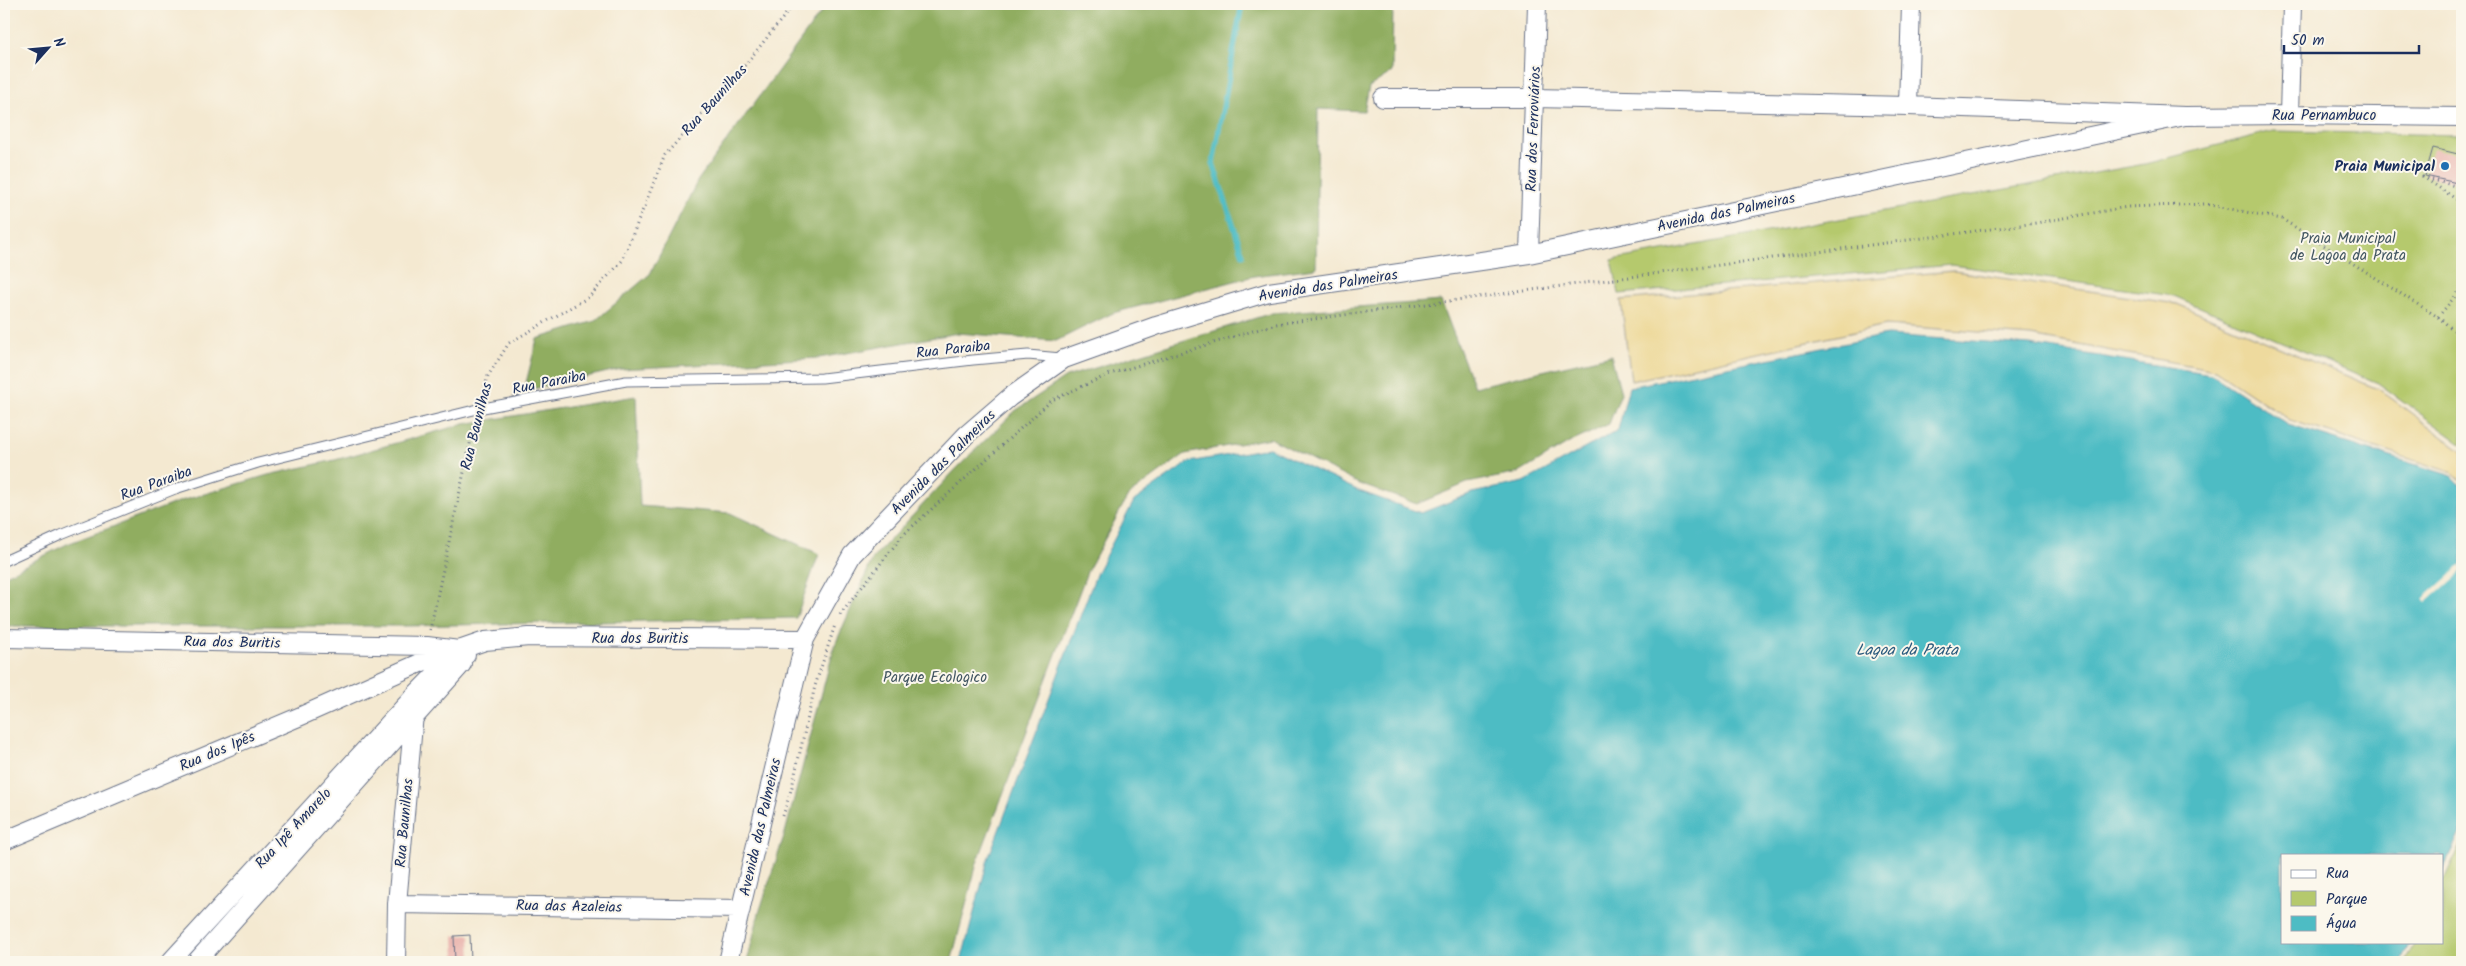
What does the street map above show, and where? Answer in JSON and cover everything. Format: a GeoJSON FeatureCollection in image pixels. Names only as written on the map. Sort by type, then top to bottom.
{"type":"FeatureCollection","features":[{"type":"Feature","properties":{"kind":"street","name":"Rua dos Ferroviários"},"geometry":{"type":"LineString","coordinates":[[1528,254],[1537,4]]}},
{"type":"Feature","properties":{"kind":"street"},"geometry":{"type":"LineString","coordinates":[[1908,106],[1911,4]]}},
{"type":"Feature","properties":{"kind":"street"},"geometry":{"type":"LineString","coordinates":[[2289,114],[2292,4]]}},
{"type":"Feature","properties":{"kind":"street"},"geometry":{"type":"LineString","coordinates":[[1383,98],[1535,98],[1908,106],[2185,116]]}},
{"type":"Feature","properties":{"kind":"street","name":"Rua Pernambuco"},"geometry":{"type":"LineString","coordinates":[[2185,116],[2289,114],[2462,117]]}},
{"type":"Feature","properties":{"kind":"street","name":"Avenida das Palmeiras"},"geometry":{"type":"LineString","coordinates":[[728,962],[805,639],[852,555],[967,434],[1010,397],[1064,359],[1156,326],[1270,292],[1528,254],[2185,116]]}},
{"type":"Feature","properties":{"kind":"street","name":"Rua dos Buritis"},"geometry":{"type":"LineString","coordinates":[[4,638],[439,660],[468,650],[529,637],[805,639]]}},
{"type":"Feature","properties":{"kind":"street"},"geometry":{"type":"LineString","coordinates":[[414,717],[439,660],[468,650]]}},
{"type":"Feature","properties":{"kind":"street","name":"Rua Baunilhas"},"geometry":{"type":"LineString","coordinates":[[396,962],[397,904],[416,694],[439,660]]}},
{"type":"Feature","properties":{"kind":"street","name":"Rua dos Ipês"},"geometry":{"type":"LineString","coordinates":[[4,840],[439,660]]}},
{"type":"Feature","properties":{"kind":"street","name":"Rua Ipê Amarelo"},"geometry":{"type":"LineString","coordinates":[[170,962],[416,694]]}},
{"type":"Feature","properties":{"kind":"street","name":"Rua Ipê Amarelo"},"geometry":{"type":"LineString","coordinates":[[196,962],[414,717]]}},
{"type":"Feature","properties":{"kind":"street","name":"Rua das Azaleias"},"geometry":{"type":"LineString","coordinates":[[397,904],[741,909]]}},
{"type":"Feature","properties":{"kind":"lane","name":"Rua Paraiba"},"geometry":{"type":"LineString","coordinates":[[4,561],[61,535],[185,486],[267,461],[478,409],[626,381],[822,378],[1028,355],[1064,359]]}},
{"type":"Feature","properties":{"kind":"path","name":"Rua Baunilhas"},"geometry":{"type":"LineString","coordinates":[[439,660],[478,409],[488,376],[508,343],[589,297],[622,261],[665,154],[745,65],[794,4]]}},
{"type":"Feature","properties":{"kind":"path"},"geometry":{"type":"LineString","coordinates":[[2462,188],[2423,177],[2462,203]]}},
{"type":"Feature","properties":{"kind":"path"},"geometry":{"type":"LineString","coordinates":[[780,822],[792,787],[815,686],[837,620],[903,535],[1052,400],[1110,374],[1276,324],[2036,223],[2127,208],[2206,204],[2282,219],[2438,317],[2462,337]]}},
{"type":"Feature","properties":{"kind":"path"},"geometry":{"type":"LineString","coordinates":[[2438,317],[2462,288]]}},
{"type":"Feature","properties":{"kind":"green space"},"geometry":{"type":"Polygon","coordinates":[[[827,4],[1393,4],[1392,72],[1369,87],[1364,111],[1318,109],[1316,268],[1254,276],[1113,313],[1056,341],[958,333],[819,358],[621,369],[524,391],[537,339],[595,321],[650,274],[698,180],[827,4]]]}},
{"type":"Feature","properties":{"kind":"green space","name":"Praia Municipal de Lagoa da Prata"},"geometry":{"type":"Polygon","coordinates":[[[2273,131],[2462,135],[2462,444],[2378,383],[2174,296],[1952,265],[1619,294],[1612,260],[2145,164],[2273,131]]]}},
{"type":"Feature","properties":{"kind":"green space","name":"Parque Ecologico"},"geometry":{"type":"Polygon","coordinates":[[[1441,301],[1474,387],[1611,355],[1621,393],[1609,424],[1569,443],[1519,473],[1467,483],[1417,504],[1359,484],[1270,438],[1185,454],[1128,496],[1087,572],[977,863],[951,962],[747,962],[759,913],[785,833],[834,647],[873,558],[956,469],[1015,411],[1066,377],[1272,313],[1441,301]]]}},
{"type":"Feature","properties":{"kind":"green space"},"geometry":{"type":"Polygon","coordinates":[[[636,396],[640,506],[730,513],[819,554],[796,618],[405,626],[4,626],[4,576],[67,544],[181,501],[268,475],[335,460],[464,424],[636,396]]]}},
{"type":"Feature","properties":{"kind":"green space"},"geometry":{"type":"Polygon","coordinates":[[[2462,841],[2462,962],[2405,962],[2414,944],[2444,944],[2444,880],[2462,841]]]}},
{"type":"Feature","properties":{"kind":"sand"},"geometry":{"type":"Polygon","coordinates":[[[1954,271],[2177,304],[2380,390],[2462,451],[2462,481],[2453,473],[2290,420],[2215,370],[2031,336],[1886,325],[1631,381],[1621,300],[1954,271]]]}},
{"type":"Feature","properties":{"kind":"water","name":"Lagoa da Prata"},"geometry":{"type":"Polygon","coordinates":[[[1887,335],[2030,345],[2211,374],[2288,425],[2452,476],[2462,486],[2462,829],[2444,868],[2444,854],[2281,854],[2281,944],[2409,944],[2401,962],[961,962],[988,859],[1097,572],[1134,501],[1189,462],[1269,448],[1359,491],[1421,513],[1472,493],[1524,482],[1618,430],[1629,387],[1887,335]]]}},
{"type":"Feature","properties":{"kind":"pier"},"geometry":{"type":"Polygon","coordinates":[[[2462,564],[2462,571],[2426,603],[2423,599],[2462,564]]]}},
{"type":"Feature","properties":{"kind":"building","name":"Praia Municipal"},"geometry":{"type":"Polygon","coordinates":[[[2433,148],[2462,155],[2462,184],[2425,176],[2433,148]]]}},
{"type":"Feature","properties":{"kind":"building"},"geometry":{"type":"Polygon","coordinates":[[[470,935],[471,962],[455,962],[454,936],[470,935]]]}},
{"type":"Feature","properties":{"kind":"waterway"},"geometry":{"type":"LineString","coordinates":[[1242,4],[1213,163],[1243,255]]}},
{"type":"Feature","properties":{"kind":"place","name":"Praia Municipal"},"geometry":{"type":"Point","coordinates":[2445,166]}}]}
